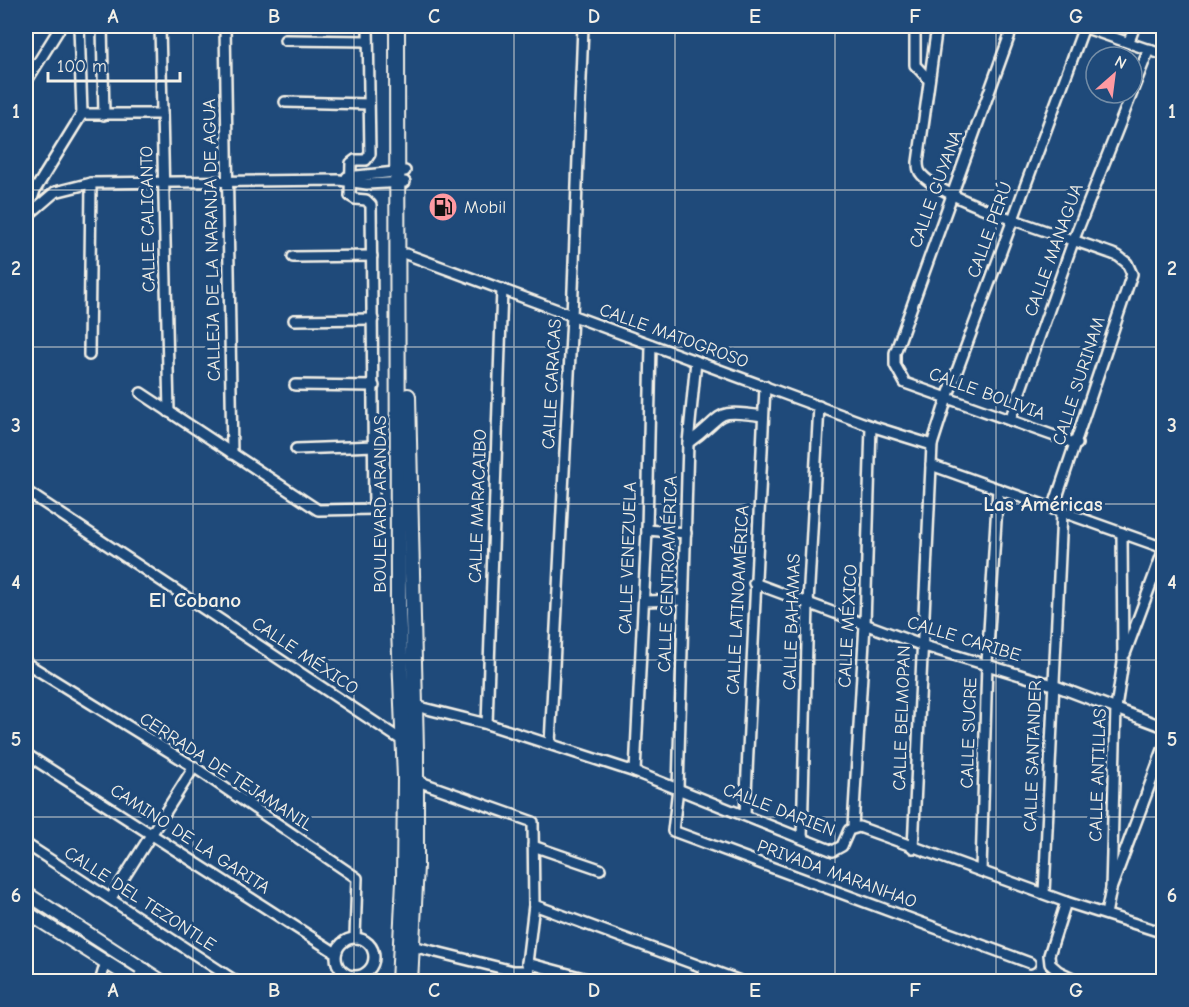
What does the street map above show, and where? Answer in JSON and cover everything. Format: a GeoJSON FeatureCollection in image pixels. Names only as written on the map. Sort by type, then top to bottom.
{"type":"FeatureCollection","features":[{"type":"Feature","properties":{"kind":"main road","name":"BOULEVARD ARANDAS"},"geometry":{"type":"LineString","coordinates":[[397,26],[401,177],[405,601],[410,746],[412,946],[410,981]]}},
{"type":"Feature","properties":{"kind":"main road","name":"BOULEVARD ARANDAS"},"geometry":{"type":"LineString","coordinates":[[403,26],[401,177],[406,254],[405,601]]}},
{"type":"Feature","properties":{"kind":"main road","name":"BOULEVARD ARANDAS"},"geometry":{"type":"LineString","coordinates":[[399,981],[410,779]]}},
{"type":"Feature","properties":{"kind":"street"},"geometry":{"type":"LineString","coordinates":[[26,82],[61,26]]}},
{"type":"Feature","properties":{"kind":"street"},"geometry":{"type":"LineString","coordinates":[[26,217],[35,190],[82,114],[79,26]]}},
{"type":"Feature","properties":{"kind":"street"},"geometry":{"type":"LineString","coordinates":[[102,26],[104,115]]}},
{"type":"Feature","properties":{"kind":"street","name":"CALLE CALICANTO"},"geometry":{"type":"LineString","coordinates":[[160,26],[169,412]]}},
{"type":"Feature","properties":{"kind":"street","name":"CALLEJA DE LA NARANJA DE AGUA"},"geometry":{"type":"LineString","coordinates":[[225,26],[232,454]]}},
{"type":"Feature","properties":{"kind":"street"},"geometry":{"type":"LineString","coordinates":[[141,393],[318,510],[374,509],[371,205],[366,200],[354,200],[350,196],[352,161],[366,160],[370,154],[368,26]]}},
{"type":"Feature","properties":{"kind":"street","name":"CALLE CARACAS"},"geometry":{"type":"LineString","coordinates":[[550,744],[572,316],[583,26]]}},
{"type":"Feature","properties":{"kind":"street"},"geometry":{"type":"LineString","coordinates":[[915,26],[915,65],[929,80]]}},
{"type":"Feature","properties":{"kind":"street"},"geometry":{"type":"LineString","coordinates":[[937,26],[918,169],[922,176],[952,194],[1074,239]]}},
{"type":"Feature","properties":{"kind":"street","name":"CALLE GUYANA"},"geometry":{"type":"LineString","coordinates":[[895,365],[896,353],[1013,26]]}},
{"type":"Feature","properties":{"kind":"street"},"geometry":{"type":"LineString","coordinates":[[1082,26],[1097,28],[1164,55]]}},
{"type":"Feature","properties":{"kind":"street","name":"CALLE PERÚ"},"geometry":{"type":"LineString","coordinates":[[932,446],[946,398],[1082,26]]}},
{"type":"Feature","properties":{"kind":"street"},"geometry":{"type":"LineString","coordinates":[[1129,41],[1135,26]]}},
{"type":"Feature","properties":{"kind":"street"},"geometry":{"type":"LineString","coordinates":[[285,40],[368,41]]}},
{"type":"Feature","properties":{"kind":"street","name":"CALLE MANAGUA"},"geometry":{"type":"LineString","coordinates":[[1144,62],[1149,49]]}},
{"type":"Feature","properties":{"kind":"street"},"geometry":{"type":"LineString","coordinates":[[285,102],[369,104]]}},
{"type":"Feature","properties":{"kind":"street","name":"CALLE MANAGUA"},"geometry":{"type":"LineString","coordinates":[[1010,420],[1074,239],[1127,105]]}},
{"type":"Feature","properties":{"kind":"street"},"geometry":{"type":"LineString","coordinates":[[82,114],[162,114]]}},
{"type":"Feature","properties":{"kind":"street"},"geometry":{"type":"LineString","coordinates":[[26,217],[55,192],[91,183],[401,177]]}},
{"type":"Feature","properties":{"kind":"street"},"geometry":{"type":"LineString","coordinates":[[89,355],[91,183]]}},
{"type":"Feature","properties":{"kind":"street","name":"CALLE SURINAM"},"geometry":{"type":"LineString","coordinates":[[1058,511],[1077,444],[1132,274],[1127,263],[1118,256],[1074,239]]}},
{"type":"Feature","properties":{"kind":"street","name":"CALLE MATOGROSO"},"geometry":{"type":"LineString","coordinates":[[406,254],[871,426],[932,446]]}},
{"type":"Feature","properties":{"kind":"street"},"geometry":{"type":"LineString","coordinates":[[292,257],[372,256]]}},
{"type":"Feature","properties":{"kind":"street","name":"CALLE MARACAIBO"},"geometry":{"type":"LineString","coordinates":[[487,724],[502,289]]}},
{"type":"Feature","properties":{"kind":"street"},"geometry":{"type":"LineString","coordinates":[[294,320],[373,319]]}},
{"type":"Feature","properties":{"kind":"street","name":"CALLE VENEZUELA"},"geometry":{"type":"LineString","coordinates":[[634,772],[647,530],[651,345]]}},
{"type":"Feature","properties":{"kind":"street","name":"CALLE CENTROAMÉRICA"},"geometry":{"type":"LineString","coordinates":[[678,788],[688,443],[696,361]]}},
{"type":"Feature","properties":{"kind":"street","name":"CALLE BOLIVIA"},"geometry":{"type":"LineString","coordinates":[[895,365],[905,382],[1077,444]]}},
{"type":"Feature","properties":{"kind":"street"},"geometry":{"type":"LineString","coordinates":[[295,385],[374,386]]}},
{"type":"Feature","properties":{"kind":"street","name":"CALLE LATINOAMÉRICA"},"geometry":{"type":"LineString","coordinates":[[745,815],[754,583],[765,386]]}},
{"type":"Feature","properties":{"kind":"street","name":"CALLE BAHAMAS"},"geometry":{"type":"LineString","coordinates":[[802,838],[808,603],[819,406]]}},
{"type":"Feature","properties":{"kind":"street"},"geometry":{"type":"LineString","coordinates":[[688,443],[706,430],[722,413],[730,411],[763,416]]}},
{"type":"Feature","properties":{"kind":"street","name":"CALLE MÉXICO"},"geometry":{"type":"LineString","coordinates":[[854,828],[865,624],[871,426]]}},
{"type":"Feature","properties":{"kind":"street"},"geometry":{"type":"LineString","coordinates":[[296,449],[375,446]]}},
{"type":"Feature","properties":{"kind":"street","name":"CALLE BELMOPAN"},"geometry":{"type":"LineString","coordinates":[[913,848],[932,446]]}},
{"type":"Feature","properties":{"kind":"street"},"geometry":{"type":"LineString","coordinates":[[931,465],[1164,549]]}},
{"type":"Feature","properties":{"kind":"street","name":"CALLE SUCRE"},"geometry":{"type":"LineString","coordinates":[[981,871],[987,663],[998,489]]}},
{"type":"Feature","properties":{"kind":"street","name":"CALLE MÉXICO"},"geometry":{"type":"LineString","coordinates":[[26,491],[410,746]]}},
{"type":"Feature","properties":{"kind":"street","name":"CALLE SANTANDER"},"geometry":{"type":"LineString","coordinates":[[1044,893],[1058,511]]}},
{"type":"Feature","properties":{"kind":"street"},"geometry":{"type":"LineString","coordinates":[[647,530],[686,533]]}},
{"type":"Feature","properties":{"kind":"street","name":"CALLE ANTILLAS"},"geometry":{"type":"LineString","coordinates":[[1111,889],[1116,708],[1123,662],[1122,533]]}},
{"type":"Feature","properties":{"kind":"street","name":"CALLE ANTILLAS"},"geometry":{"type":"LineString","coordinates":[[1123,662],[1164,549]]}},
{"type":"Feature","properties":{"kind":"street","name":"CALLE CARIBE"},"geometry":{"type":"LineString","coordinates":[[754,583],[921,645],[987,663],[1053,685],[1164,727]]}},
{"type":"Feature","properties":{"kind":"street"},"geometry":{"type":"LineString","coordinates":[[644,601],[683,600]]}},
{"type":"Feature","properties":{"kind":"street","name":"CERRADA DE TEJAMANIL"},"geometry":{"type":"LineString","coordinates":[[26,663],[194,767],[357,878],[355,938]]}},
{"type":"Feature","properties":{"kind":"street","name":"CALLE DARIEN"},"geometry":{"type":"LineString","coordinates":[[409,705],[487,724],[634,772],[833,851],[842,846],[849,830],[859,827],[1066,902],[1164,933]]}},
{"type":"Feature","properties":{"kind":"street"},"geometry":{"type":"LineString","coordinates":[[1106,914],[1111,889],[1164,747]]}},
{"type":"Feature","properties":{"kind":"street","name":"CAMINO DE LA GARITA"},"geometry":{"type":"LineString","coordinates":[[26,754],[336,953]]}},
{"type":"Feature","properties":{"kind":"street"},"geometry":{"type":"LineString","coordinates":[[111,898],[194,767]]}},
{"type":"Feature","properties":{"kind":"street"},"geometry":{"type":"LineString","coordinates":[[410,779],[533,822],[534,905],[528,967],[531,981]]}},
{"type":"Feature","properties":{"kind":"street","name":"PRIVADA MARANHAO"},"geometry":{"type":"LineString","coordinates":[[678,788],[673,831],[1029,963]]}},
{"type":"Feature","properties":{"kind":"street","name":"CALLE DEL TEZONTLE"},"geometry":{"type":"LineString","coordinates":[[26,844],[237,981]]}},
{"type":"Feature","properties":{"kind":"street"},"geometry":{"type":"LineString","coordinates":[[533,846],[600,869]]}},
{"type":"Feature","properties":{"kind":"street"},"geometry":{"type":"LineString","coordinates":[[26,893],[163,981]]}},
{"type":"Feature","properties":{"kind":"street"},"geometry":{"type":"LineString","coordinates":[[1066,902],[1049,955],[1050,964],[1058,971],[1081,981]]}},
{"type":"Feature","properties":{"kind":"street"},"geometry":{"type":"LineString","coordinates":[[534,905],[743,981]]}},
{"type":"Feature","properties":{"kind":"street"},"geometry":{"type":"LineString","coordinates":[[26,934],[28,913],[136,981],[145,970]]}},
{"type":"Feature","properties":{"kind":"street"},"geometry":{"type":"LineString","coordinates":[[63,935],[72,922]]}},
{"type":"Feature","properties":{"kind":"street"},"geometry":{"type":"LineString","coordinates":[[355,938],[369,944],[374,955],[374,962],[366,972],[354,979],[340,968],[336,953],[344,941],[355,938]]}},
{"type":"Feature","properties":{"kind":"street"},"geometry":{"type":"LineString","coordinates":[[412,946],[513,971],[528,967],[591,980]]}},
{"type":"Feature","properties":{"kind":"street"},"geometry":{"type":"LineString","coordinates":[[100,981],[106,962]]}},
{"type":"Feature","properties":{"kind":"street"},"geometry":{"type":"LineString","coordinates":[[701,981],[705,968]]}},
{"type":"Feature","properties":{"kind":"place","name":"Mobil"},"geometry":{"type":"Point","coordinates":[443,207]}},
{"type":"Feature","properties":{"kind":"district","name":"Las Américas"},"geometry":{"type":"Point","coordinates":[1043,504]}},
{"type":"Feature","properties":{"kind":"district","name":"El Cobano"},"geometry":{"type":"Point","coordinates":[195,600]}}]}
